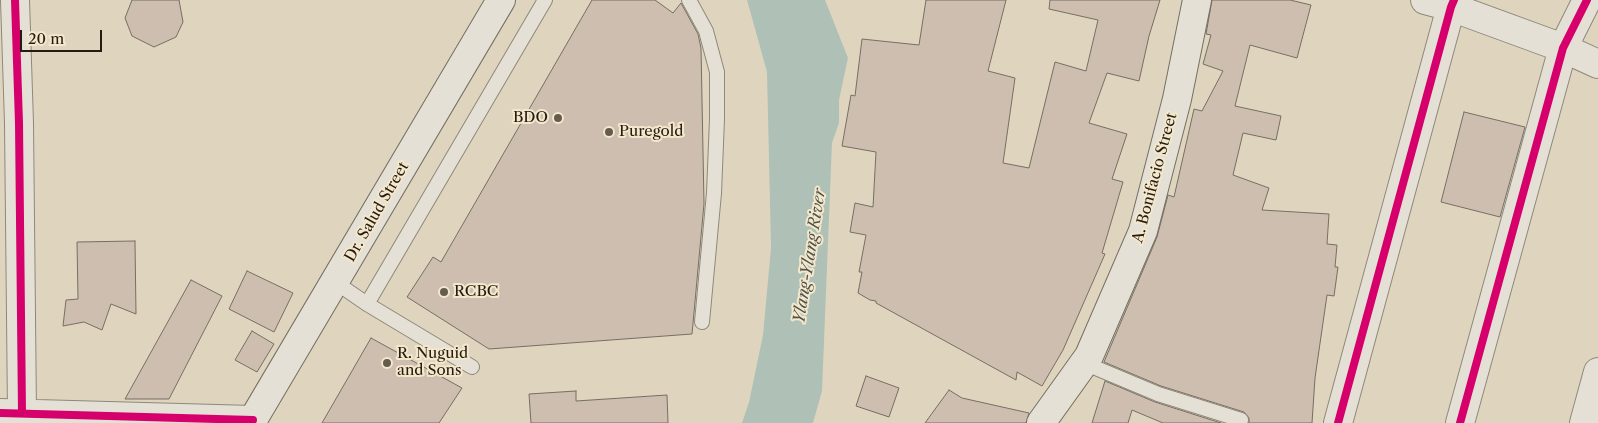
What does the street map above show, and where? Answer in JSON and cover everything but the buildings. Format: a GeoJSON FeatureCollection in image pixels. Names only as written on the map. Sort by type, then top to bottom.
{"type":"FeatureCollection","features":[{"type":"Feature","properties":{"kind":"street"},"geometry":{"type":"LineString","coordinates":[[15,0],[9,123],[11,413],[252,421]]}},
{"type":"Feature","properties":{"kind":"street","name":"Dr. Salud Street"},"geometry":{"type":"LineString","coordinates":[[252,421],[502,0]]}},
{"type":"Feature","properties":{"kind":"street","name":"A. Bonifacio Street"},"geometry":{"type":"LineString","coordinates":[[1041,423],[1089,356],[1143,231],[1176,99],[1197,0]]}},
{"type":"Feature","properties":{"kind":"street"},"geometry":{"type":"LineString","coordinates":[[1425,0],[1453,3],[1598,64]]}},
{"type":"Feature","properties":{"kind":"street"},"geometry":{"type":"LineString","coordinates":[[1460,423],[1563,48],[1587,0]]}},
{"type":"Feature","properties":{"kind":"street"},"geometry":{"type":"LineString","coordinates":[[1338,423],[1453,3]]}},
{"type":"Feature","properties":{"kind":"street"},"geometry":{"type":"LineString","coordinates":[[1584,423],[1598,372]]}},
{"type":"Feature","properties":{"kind":"lane"},"geometry":{"type":"LineString","coordinates":[[367,304],[546,0]]}},
{"type":"Feature","properties":{"kind":"lane"},"geometry":{"type":"LineString","coordinates":[[689,0],[706,31],[717,72],[714,193],[702,322]]}},
{"type":"Feature","properties":{"kind":"lane"},"geometry":{"type":"LineString","coordinates":[[335,282],[367,304],[472,368]]}},
{"type":"Feature","properties":{"kind":"lane"},"geometry":{"type":"LineString","coordinates":[[1084,363],[1158,394],[1241,420]]}},
{"type":"Feature","properties":{"kind":"water","name":"Ylang-Ylang River"},"geometry":{"type":"Polygon","coordinates":[[[747,0],[825,0],[848,58],[839,100],[839,123],[832,143],[822,391],[813,423],[742,423],[749,402],[763,335],[771,248],[767,72],[747,0]]]}},
{"type":"Feature","properties":{"kind":"cycle path"},"geometry":{"type":"LineString","coordinates":[[15,0],[19,123],[22,413]]}},
{"type":"Feature","properties":{"kind":"cycle path"},"geometry":{"type":"LineString","coordinates":[[1338,423],[1454,0]]}},
{"type":"Feature","properties":{"kind":"cycle path"},"geometry":{"type":"LineString","coordinates":[[1460,423],[1563,48],[1587,0]]}},
{"type":"Feature","properties":{"kind":"cycle path"},"geometry":{"type":"LineString","coordinates":[[0,413],[253,420]]}},
{"type":"Feature","properties":{"kind":"place","name":"BDO"},"geometry":{"type":"Point","coordinates":[558,118]}},
{"type":"Feature","properties":{"kind":"place","name":"Puregold"},"geometry":{"type":"Point","coordinates":[609,132]}},
{"type":"Feature","properties":{"kind":"place","name":"RCBC"},"geometry":{"type":"Point","coordinates":[444,292]}},
{"type":"Feature","properties":{"kind":"place","name":"R. Nuguid and Sons"},"geometry":{"type":"Point","coordinates":[387,363]}}]}
